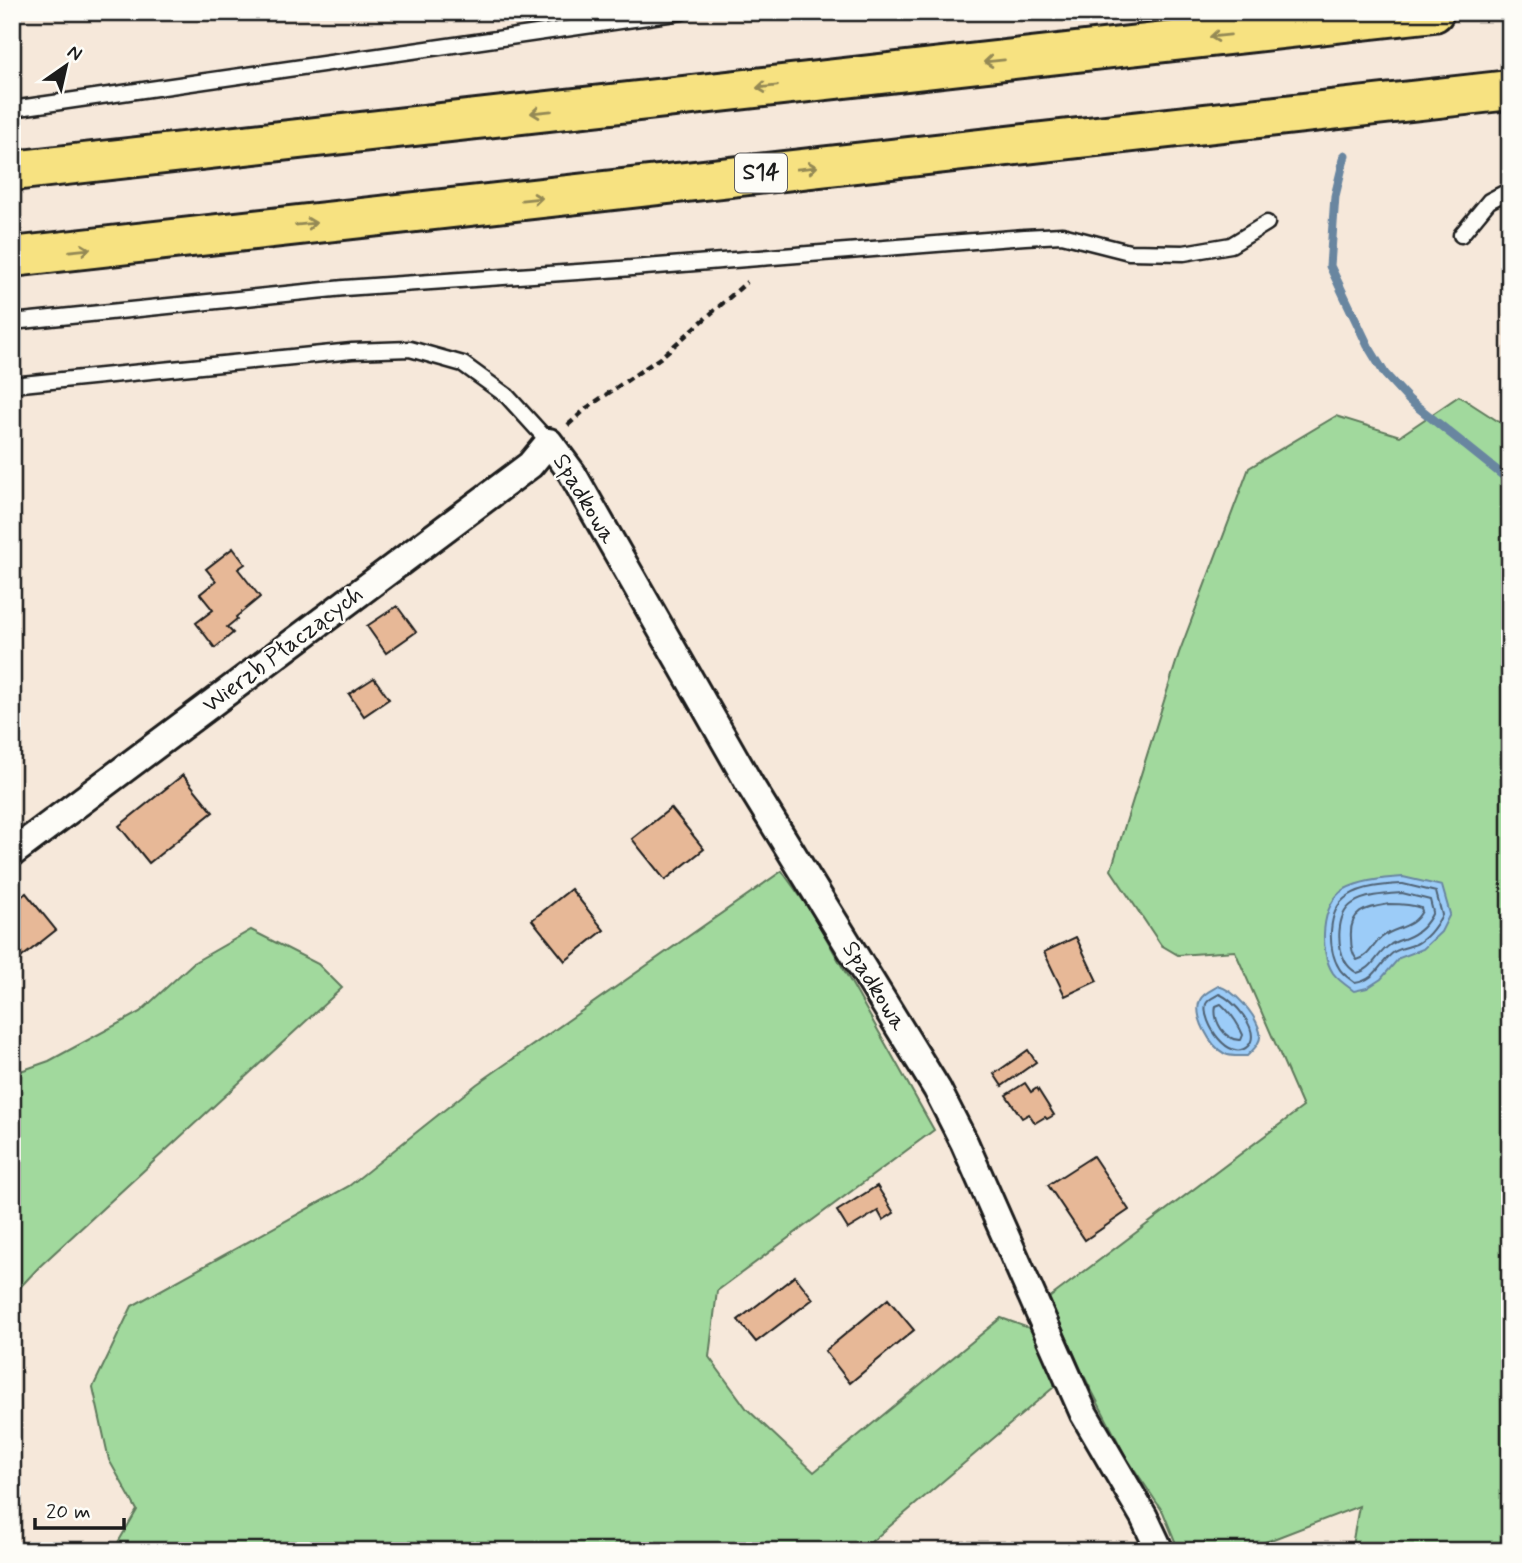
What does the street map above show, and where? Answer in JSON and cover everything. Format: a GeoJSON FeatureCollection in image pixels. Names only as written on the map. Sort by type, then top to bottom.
{"type":"FeatureCollection","features":[{"type":"Feature","properties":{"kind":"highway"},"geometry":{"type":"LineString","coordinates":[[12,171],[1434,12]]}},
{"type":"Feature","properties":{"kind":"highway","name":"S14"},"geometry":{"type":"LineString","coordinates":[[12,257],[1510,90]]}},
{"type":"Feature","properties":{"kind":"street","name":"Wierzb Płaczących"},"geometry":{"type":"LineString","coordinates":[[12,853],[530,465],[549,442]]}},
{"type":"Feature","properties":{"kind":"street","name":"Spadkowa"},"geometry":{"type":"LineString","coordinates":[[549,442],[572,474],[750,785],[937,1089],[969,1154],[1084,1414],[1144,1517],[1160,1551]]}},
{"type":"Feature","properties":{"kind":"lane"},"geometry":{"type":"LineString","coordinates":[[12,110],[682,12]]}},
{"type":"Feature","properties":{"kind":"lane"},"geometry":{"type":"LineString","coordinates":[[1461,235],[1489,201],[1510,190]]}},
{"type":"Feature","properties":{"kind":"lane"},"geometry":{"type":"LineString","coordinates":[[12,322],[344,288],[1062,235],[1129,252],[1184,253],[1231,245],[1267,223]]}},
{"type":"Feature","properties":{"kind":"lane"},"geometry":{"type":"LineString","coordinates":[[12,385],[339,352],[410,349],[463,364],[507,396],[549,442]]}},
{"type":"Feature","properties":{"kind":"path"},"geometry":{"type":"LineString","coordinates":[[549,442],[588,407],[660,358],[775,257]]}},
{"type":"Feature","properties":{"kind":"green space"},"geometry":{"type":"Polygon","coordinates":[[[1459,396],[1510,429],[1510,1551],[1351,1551],[1359,1506],[1242,1551],[1179,1551],[1163,1512],[1126,1457],[1083,1374],[1049,1298],[1303,1107],[1235,951],[1178,955],[1161,945],[1111,870],[1179,653],[1249,468],[1336,416],[1400,436],[1459,396]]]}},
{"type":"Feature","properties":{"kind":"green space"},"geometry":{"type":"Polygon","coordinates":[[[782,871],[812,913],[934,1130],[717,1291],[709,1357],[747,1409],[814,1472],[1001,1318],[1029,1328],[1042,1342],[1057,1369],[1054,1387],[864,1548],[865,1551],[113,1551],[137,1510],[109,1460],[93,1387],[132,1306],[349,1186],[477,1084],[782,871]]]}},
{"type":"Feature","properties":{"kind":"green space"},"geometry":{"type":"Polygon","coordinates":[[[251,930],[318,964],[342,988],[39,1267],[12,1296],[12,1074],[49,1061],[140,1012],[193,963],[251,930]]]}},
{"type":"Feature","properties":{"kind":"water"},"geometry":{"type":"Polygon","coordinates":[[[1403,877],[1442,886],[1450,914],[1441,932],[1423,949],[1399,958],[1381,979],[1367,988],[1354,991],[1333,973],[1325,953],[1324,928],[1331,905],[1345,889],[1359,883],[1403,877]]]}},
{"type":"Feature","properties":{"kind":"water"},"geometry":{"type":"Polygon","coordinates":[[[1218,986],[1238,998],[1258,1025],[1260,1039],[1247,1056],[1225,1054],[1204,1030],[1198,1007],[1200,1000],[1218,986]]]}},
{"type":"Feature","properties":{"kind":"building"},"geometry":{"type":"Polygon","coordinates":[[[233,548],[245,564],[238,569],[260,597],[227,627],[233,633],[215,648],[196,623],[213,610],[200,594],[216,581],[206,569],[233,548]]]}},
{"type":"Feature","properties":{"kind":"building"},"geometry":{"type":"Polygon","coordinates":[[[397,606],[416,632],[386,653],[367,626],[397,606]]]}},
{"type":"Feature","properties":{"kind":"building"},"geometry":{"type":"Polygon","coordinates":[[[374,678],[389,699],[364,716],[349,694],[374,678]]]}},
{"type":"Feature","properties":{"kind":"building"},"geometry":{"type":"Polygon","coordinates":[[[183,775],[213,812],[149,863],[119,826],[183,775]]]}},
{"type":"Feature","properties":{"kind":"building"},"geometry":{"type":"Polygon","coordinates":[[[671,808],[704,849],[665,880],[632,839],[671,808]]]}},
{"type":"Feature","properties":{"kind":"building"},"geometry":{"type":"Polygon","coordinates":[[[571,889],[604,930],[565,961],[532,920],[571,889]]]}},
{"type":"Feature","properties":{"kind":"building"},"geometry":{"type":"Polygon","coordinates":[[[26,893],[56,930],[12,965],[12,904],[26,893]]]}},
{"type":"Feature","properties":{"kind":"building"},"geometry":{"type":"Polygon","coordinates":[[[1076,937],[1097,981],[1065,996],[1044,952],[1076,937]]]}},
{"type":"Feature","properties":{"kind":"building"},"geometry":{"type":"Polygon","coordinates":[[[1028,1050],[1036,1062],[1002,1086],[994,1074],[1028,1050]]]}},
{"type":"Feature","properties":{"kind":"building"},"geometry":{"type":"Polygon","coordinates":[[[1025,1083],[1031,1092],[1037,1088],[1054,1115],[1035,1123],[1029,1114],[1022,1118],[1006,1095],[1025,1083]]]}},
{"type":"Feature","properties":{"kind":"building"},"geometry":{"type":"Polygon","coordinates":[[[1093,1156],[1129,1210],[1085,1240],[1048,1185],[1093,1156]]]}},
{"type":"Feature","properties":{"kind":"building"},"geometry":{"type":"Polygon","coordinates":[[[877,1186],[894,1213],[883,1220],[878,1211],[848,1229],[837,1211],[877,1186]]]}},
{"type":"Feature","properties":{"kind":"building"},"geometry":{"type":"Polygon","coordinates":[[[795,1276],[813,1299],[756,1342],[738,1320],[795,1276]]]}},
{"type":"Feature","properties":{"kind":"building"},"geometry":{"type":"Polygon","coordinates":[[[888,1299],[914,1330],[850,1383],[825,1351],[888,1299]]]}},
{"type":"Feature","properties":{"kind":"waterway"},"geometry":{"type":"LineString","coordinates":[[1345,155],[1335,196],[1330,266],[1368,346],[1385,374],[1409,400],[1510,481]]}}]}
